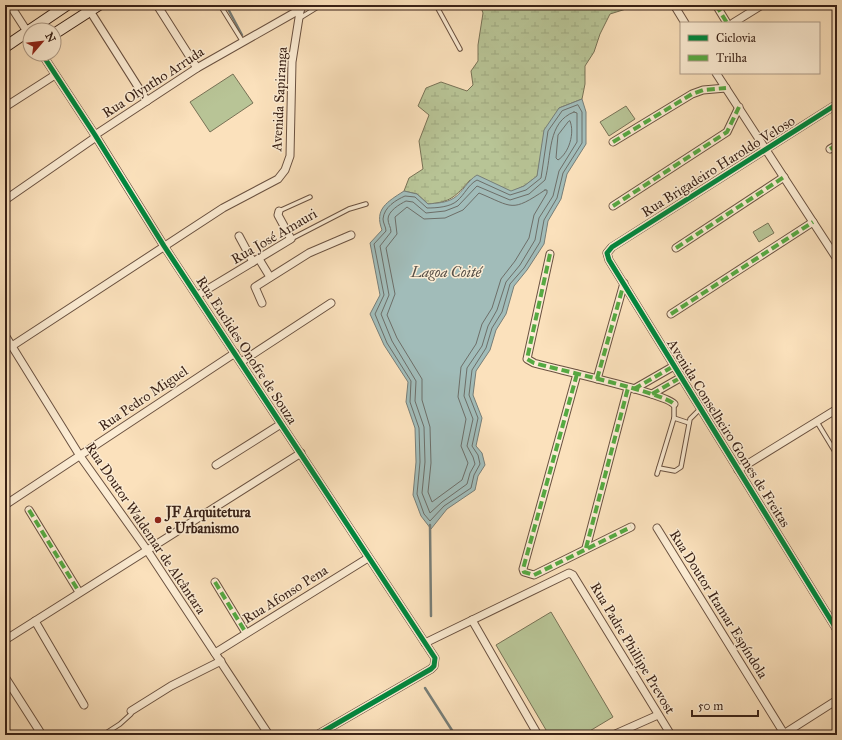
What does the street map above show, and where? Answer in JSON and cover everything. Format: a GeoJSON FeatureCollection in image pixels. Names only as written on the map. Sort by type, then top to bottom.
{"type":"FeatureCollection","features":[{"type":"Feature","properties":{"kind":"street"},"geometry":{"type":"LineString","coordinates":[[10,5],[22,22]]}},
{"type":"Feature","properties":{"kind":"street"},"geometry":{"type":"LineString","coordinates":[[45,22],[67,5]]}},
{"type":"Feature","properties":{"kind":"street"},"geometry":{"type":"LineString","coordinates":[[62,29],[100,5]]}},
{"type":"Feature","properties":{"kind":"street"},"geometry":{"type":"LineString","coordinates":[[157,5],[197,68]]}},
{"type":"Feature","properties":{"kind":"street"},"geometry":{"type":"LineString","coordinates":[[674,5],[684,22]]}},
{"type":"Feature","properties":{"kind":"street"},"geometry":{"type":"LineString","coordinates":[[716,5],[726,22]]}},
{"type":"Feature","properties":{"kind":"street"},"geometry":{"type":"LineString","coordinates":[[736,22],[762,5]]}},
{"type":"Feature","properties":{"kind":"street","name":"Rua Olyntho Arruda"},"geometry":{"type":"LineString","coordinates":[[5,200],[93,139],[96,135],[197,68],[301,7]]}},
{"type":"Feature","properties":{"kind":"street","name":"Avenida Sapiranga"},"geometry":{"type":"LineString","coordinates":[[12,346],[223,208],[278,179],[285,170],[290,156],[292,62],[301,7]]}},
{"type":"Feature","properties":{"kind":"street"},"geometry":{"type":"LineString","coordinates":[[90,11],[147,101]]}},
{"type":"Feature","properties":{"kind":"street"},"geometry":{"type":"LineString","coordinates":[[5,47],[22,37]]}},
{"type":"Feature","properties":{"kind":"street","name":"Rua Euclides Onofre de Souza"},"geometry":{"type":"LineString","coordinates":[[47,62],[96,135],[164,246],[435,658],[434,666],[431,670],[317,735]]}},
{"type":"Feature","properties":{"kind":"street"},"geometry":{"type":"LineString","coordinates":[[717,74],[836,256]]}},
{"type":"Feature","properties":{"kind":"street"},"geometry":{"type":"LineString","coordinates":[[5,107],[55,75]]}},
{"type":"Feature","properties":{"kind":"street"},"geometry":{"type":"LineString","coordinates":[[613,142],[692,94],[703,90],[726,88]]}},
{"type":"Feature","properties":{"kind":"street","name":"Rua Brigadeiro Haroldo Veloso"},"geometry":{"type":"LineString","coordinates":[[612,247],[837,104]]}},
{"type":"Feature","properties":{"kind":"street"},"geometry":{"type":"LineString","coordinates":[[613,206],[727,132],[739,107]]}},
{"type":"Feature","properties":{"kind":"street"},"geometry":{"type":"LineString","coordinates":[[830,149],[837,145]]}},
{"type":"Feature","properties":{"kind":"street"},"geometry":{"type":"LineString","coordinates":[[676,248],[784,177]]}},
{"type":"Feature","properties":{"kind":"street"},"geometry":{"type":"LineString","coordinates":[[279,211],[278,215],[291,239]]}},
{"type":"Feature","properties":{"kind":"street"},"geometry":{"type":"LineString","coordinates":[[671,314],[813,222]]}},
{"type":"Feature","properties":{"kind":"street"},"geometry":{"type":"LineString","coordinates":[[262,303],[255,287],[310,253],[351,235]]}},
{"type":"Feature","properties":{"kind":"street"},"geometry":{"type":"LineString","coordinates":[[239,236],[270,277]]}},
{"type":"Feature","properties":{"kind":"street","name":"Rua José Amauri"},"geometry":{"type":"LineString","coordinates":[[198,296],[291,239]]}},
{"type":"Feature","properties":{"kind":"street","name":"Avenida Conselheiro Gomes de Freitas"},"geometry":{"type":"LineString","coordinates":[[612,247],[608,251],[608,257],[680,378],[837,630]]}},
{"type":"Feature","properties":{"kind":"street"},"geometry":{"type":"LineString","coordinates":[[550,254],[527,359],[530,362],[652,394],[669,400],[674,404]]}},
{"type":"Feature","properties":{"kind":"street"},"geometry":{"type":"LineString","coordinates":[[596,379],[624,283]]}},
{"type":"Feature","properties":{"kind":"street"},"geometry":{"type":"LineString","coordinates":[[241,362],[331,303]]}},
{"type":"Feature","properties":{"kind":"street","name":"Rua Doutor Waldemar de Alcântara"},"geometry":{"type":"LineString","coordinates":[[5,335],[80,456],[147,550],[269,735]]}},
{"type":"Feature","properties":{"kind":"street","name":"Rua Pedro Miguel"},"geometry":{"type":"LineString","coordinates":[[5,505],[235,353]]}},
{"type":"Feature","properties":{"kind":"street"},"geometry":{"type":"LineString","coordinates":[[586,548],[631,388],[674,366]]}},
{"type":"Feature","properties":{"kind":"street"},"geometry":{"type":"LineString","coordinates":[[577,374],[524,572],[534,575],[631,527]]}},
{"type":"Feature","properties":{"kind":"street"},"geometry":{"type":"LineString","coordinates":[[652,394],[680,378]]}},
{"type":"Feature","properties":{"kind":"street"},"geometry":{"type":"LineString","coordinates":[[738,470],[837,409]]}},
{"type":"Feature","properties":{"kind":"street"},"geometry":{"type":"LineString","coordinates":[[216,465],[281,424]]}},
{"type":"Feature","properties":{"kind":"street"},"geometry":{"type":"LineString","coordinates":[[5,640],[301,453]]}},
{"type":"Feature","properties":{"kind":"street"},"geometry":{"type":"LineString","coordinates":[[29,510],[79,592]]}},
{"type":"Feature","properties":{"kind":"street","name":"Rua Doutor Itamar Espíndola"},"geometry":{"type":"LineString","coordinates":[[656,528],[784,735]]}},
{"type":"Feature","properties":{"kind":"street","name":"Rua Afonso Pena"},"geometry":{"type":"LineString","coordinates":[[215,653],[368,558]]}},
{"type":"Feature","properties":{"kind":"street","name":"Rua Padre Phillipe Prevost"},"geometry":{"type":"LineString","coordinates":[[472,620],[567,573],[573,575],[671,735]]}},
{"type":"Feature","properties":{"kind":"street"},"geometry":{"type":"LineString","coordinates":[[215,582],[246,633]]}},
{"type":"Feature","properties":{"kind":"street"},"geometry":{"type":"LineString","coordinates":[[425,643],[472,620],[538,735]]}},
{"type":"Feature","properties":{"kind":"street"},"geometry":{"type":"LineString","coordinates":[[35,621],[84,705]]}},
{"type":"Feature","properties":{"kind":"street"},"geometry":{"type":"LineString","coordinates":[[131,711],[171,686],[220,661]]}},
{"type":"Feature","properties":{"kind":"street"},"geometry":{"type":"LineString","coordinates":[[5,677],[42,735]]}},
{"type":"Feature","properties":{"kind":"street"},"geometry":{"type":"LineString","coordinates":[[784,735],[837,700]]}},
{"type":"Feature","properties":{"kind":"street"},"geometry":{"type":"LineString","coordinates":[[613,735],[658,715]]}},
{"type":"Feature","properties":{"kind":"lane"},"geometry":{"type":"LineString","coordinates":[[220,5],[243,42]]}},
{"type":"Feature","properties":{"kind":"lane"},"geometry":{"type":"LineString","coordinates":[[299,18],[321,5]]}},
{"type":"Feature","properties":{"kind":"lane"},"geometry":{"type":"LineString","coordinates":[[436,5],[460,49]]}},
{"type":"Feature","properties":{"kind":"lane"},"geometry":{"type":"LineString","coordinates":[[279,211],[310,197]]}},
{"type":"Feature","properties":{"kind":"lane","name":"Rua José Amauri"},"geometry":{"type":"LineString","coordinates":[[291,239],[349,209],[366,204]]}},
{"type":"Feature","properties":{"kind":"lane"},"geometry":{"type":"LineString","coordinates":[[657,474],[674,418],[674,404]]}},
{"type":"Feature","properties":{"kind":"lane"},"geometry":{"type":"LineString","coordinates":[[659,468],[675,471],[681,467],[689,424],[692,415],[700,409]]}},
{"type":"Feature","properties":{"kind":"lane"},"geometry":{"type":"LineString","coordinates":[[674,418],[689,424]]}},
{"type":"Feature","properties":{"kind":"lane"},"geometry":{"type":"LineString","coordinates":[[817,422],[837,455]]}},
{"type":"Feature","properties":{"kind":"lane"},"geometry":{"type":"LineString","coordinates":[[103,735],[120,724],[131,714],[131,711]]}},
{"type":"Feature","properties":{"kind":"green space"},"geometry":{"type":"Polygon","coordinates":[[[480,5],[630,5],[626,9],[610,14],[600,34],[594,52],[585,66],[585,84],[582,99],[559,108],[541,156],[537,177],[524,186],[511,192],[495,185],[470,180],[452,198],[442,202],[428,204],[417,194],[404,191],[409,178],[423,169],[419,141],[429,115],[418,106],[426,88],[441,82],[467,91],[473,85],[471,71],[478,61],[478,45],[483,13],[480,5]]]}},
{"type":"Feature","properties":{"kind":"green space"},"geometry":{"type":"Polygon","coordinates":[[[233,74],[253,103],[210,132],[190,102],[233,74]]]}},
{"type":"Feature","properties":{"kind":"green space"},"geometry":{"type":"Polygon","coordinates":[[[626,106],[635,119],[609,136],[600,122],[626,106]]]}},
{"type":"Feature","properties":{"kind":"green space"},"geometry":{"type":"Polygon","coordinates":[[[768,223],[774,233],[759,242],[753,232],[768,223]]]}},
{"type":"Feature","properties":{"kind":"green space"},"geometry":{"type":"Polygon","coordinates":[[[551,612],[613,717],[583,735],[549,735],[496,645],[551,612]]]}},
{"type":"Feature","properties":{"kind":"water","name":"Lagoa Coité"},"geometry":{"type":"Polygon","coordinates":[[[582,99],[586,112],[586,144],[567,174],[561,199],[548,221],[544,244],[527,270],[514,286],[506,314],[496,330],[490,350],[476,371],[473,395],[482,418],[476,446],[482,453],[485,465],[478,476],[475,490],[447,509],[431,529],[421,516],[413,495],[416,462],[415,428],[406,402],[408,382],[384,345],[370,314],[380,295],[370,243],[382,230],[380,223],[381,211],[387,203],[404,191],[417,194],[428,204],[448,201],[457,196],[470,180],[477,175],[511,191],[524,186],[537,176],[544,130],[559,108],[582,99]]]}},
{"type":"Feature","properties":{"kind":"waterway"},"geometry":{"type":"LineString","coordinates":[[226,5],[242,35]]}},
{"type":"Feature","properties":{"kind":"waterway"},"geometry":{"type":"LineString","coordinates":[[430,525],[431,616]]}},
{"type":"Feature","properties":{"kind":"waterway"},"geometry":{"type":"LineString","coordinates":[[425,688],[455,735]]}},
{"type":"Feature","properties":{"kind":"marked path"},"geometry":{"type":"LineString","coordinates":[[716,5],[726,22]]}},
{"type":"Feature","properties":{"kind":"marked path"},"geometry":{"type":"LineString","coordinates":[[613,142],[692,94],[703,90],[726,88]]}},
{"type":"Feature","properties":{"kind":"marked path"},"geometry":{"type":"LineString","coordinates":[[613,206],[727,132],[739,107]]}},
{"type":"Feature","properties":{"kind":"marked path"},"geometry":{"type":"LineString","coordinates":[[830,149],[837,145]]}},
{"type":"Feature","properties":{"kind":"marked path"},"geometry":{"type":"LineString","coordinates":[[676,248],[784,177]]}},
{"type":"Feature","properties":{"kind":"marked path"},"geometry":{"type":"LineString","coordinates":[[671,314],[813,222]]}},
{"type":"Feature","properties":{"kind":"marked path"},"geometry":{"type":"LineString","coordinates":[[550,254],[527,359],[534,363],[651,394],[666,399],[674,404]]}},
{"type":"Feature","properties":{"kind":"marked path"},"geometry":{"type":"LineString","coordinates":[[597,379],[624,283]]}},
{"type":"Feature","properties":{"kind":"marked path"},"geometry":{"type":"LineString","coordinates":[[634,389],[674,366]]}},
{"type":"Feature","properties":{"kind":"marked path"},"geometry":{"type":"LineString","coordinates":[[577,374],[523,569],[524,572],[534,575],[631,527]]}},
{"type":"Feature","properties":{"kind":"marked path"},"geometry":{"type":"LineString","coordinates":[[652,394],[680,378]]}},
{"type":"Feature","properties":{"kind":"marked path"},"geometry":{"type":"LineString","coordinates":[[586,548],[628,388]]}},
{"type":"Feature","properties":{"kind":"marked path"},"geometry":{"type":"LineString","coordinates":[[29,510],[79,592]]}},
{"type":"Feature","properties":{"kind":"marked path"},"geometry":{"type":"LineString","coordinates":[[215,582],[246,633]]}},
{"type":"Feature","properties":{"kind":"cycle path"},"geometry":{"type":"LineString","coordinates":[[47,62],[95,135],[164,246],[435,658],[434,666],[431,669],[317,735]]}},
{"type":"Feature","properties":{"kind":"cycle path"},"geometry":{"type":"LineString","coordinates":[[837,104],[612,247],[607,253],[609,260],[837,630]]}},
{"type":"Feature","properties":{"kind":"place","name":"JF Arquitetura e Urbanismo"},"geometry":{"type":"Point","coordinates":[158,520]}}]}
